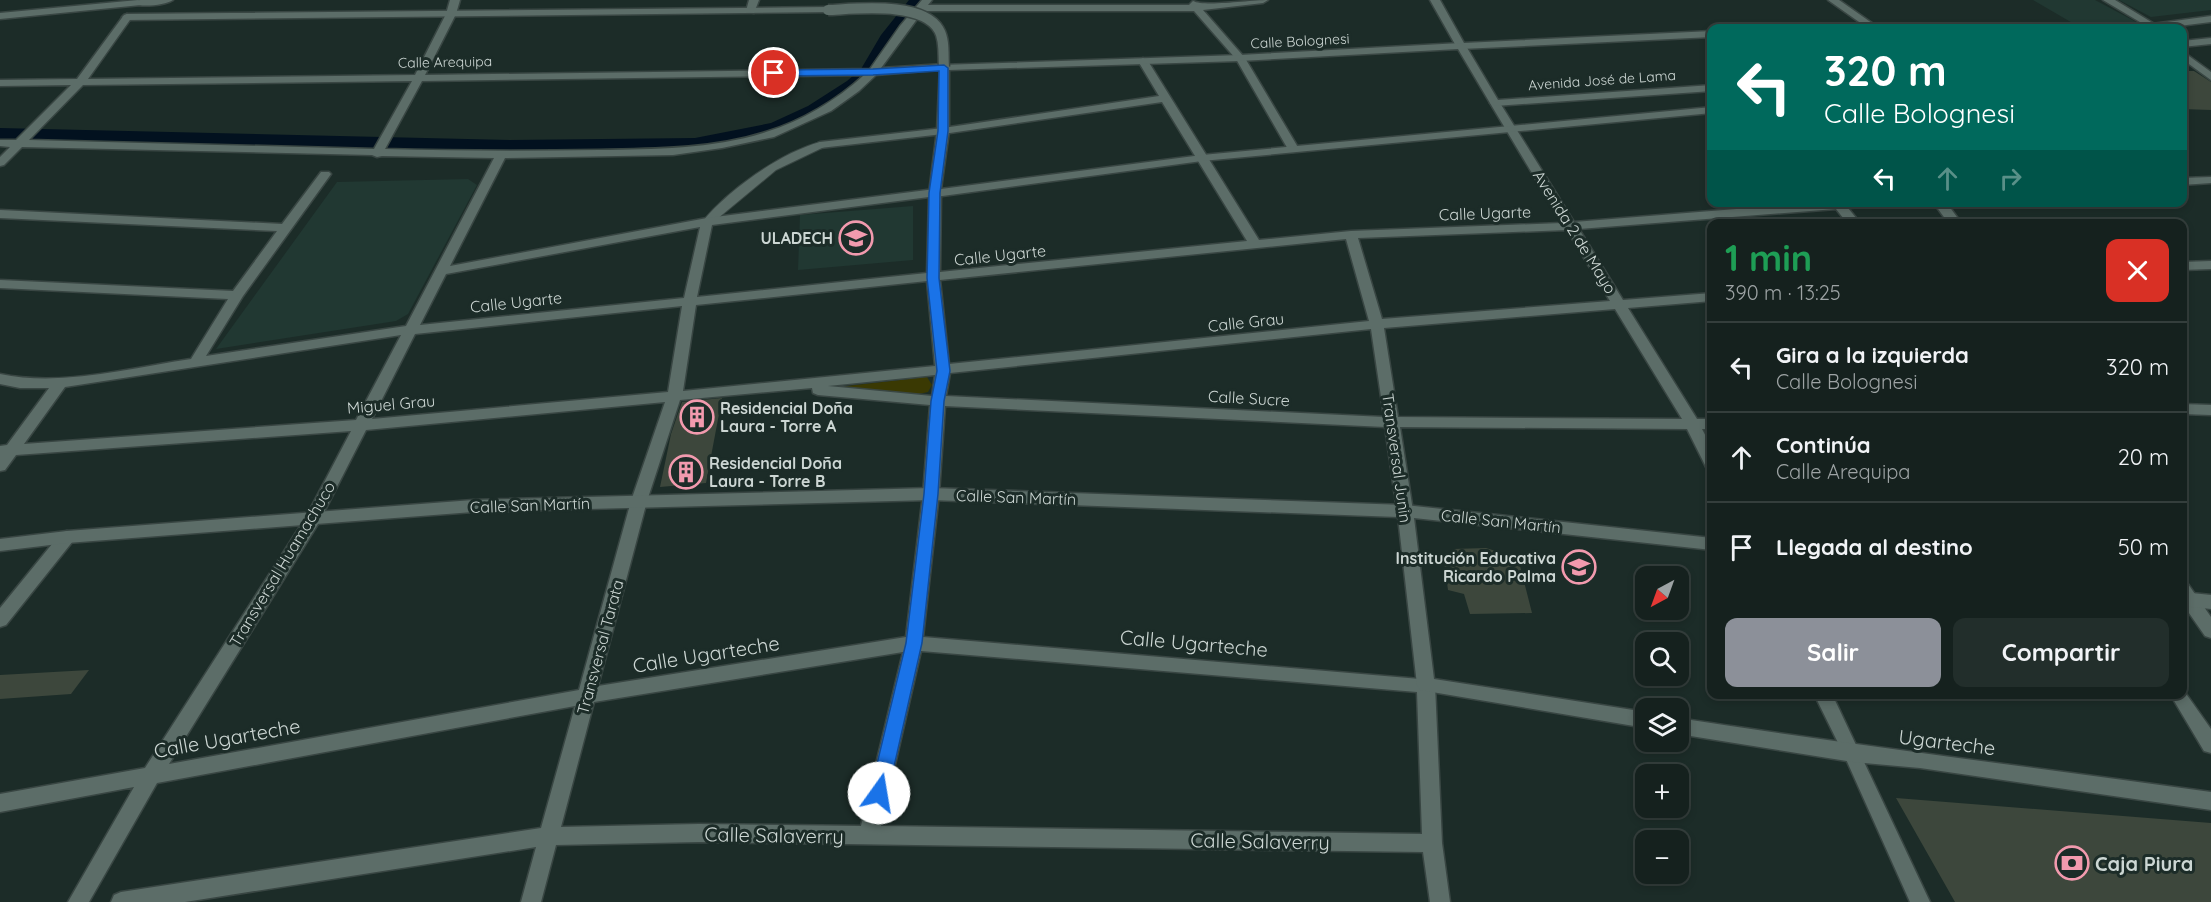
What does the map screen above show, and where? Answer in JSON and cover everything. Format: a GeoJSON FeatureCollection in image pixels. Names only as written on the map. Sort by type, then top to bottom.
{"type":"FeatureCollection","features":[{"type":"Feature","properties":{"kind":"street"},"geometry":{"type":"LineString","coordinates":[[0,16],[168,0]]}},
{"type":"Feature","properties":{"kind":"street"},"geometry":{"type":"LineString","coordinates":[[377,154],[419,78],[451,14],[455,0]]}},
{"type":"Feature","properties":{"kind":"street"},"geometry":{"type":"LineString","coordinates":[[751,11],[754,0]]}},
{"type":"Feature","properties":{"kind":"street"},"geometry":{"type":"LineString","coordinates":[[0,143],[377,154],[501,155],[673,152],[771,135],[828,109],[873,72],[923,4],[1193,4],[1263,0]]}},
{"type":"Feature","properties":{"kind":"street","name":"Avenida 2 de Mayo"},"geometry":{"type":"LineString","coordinates":[[1435,0],[1569,226],[1693,425],[1707,454]]}},
{"type":"Feature","properties":{"kind":"street"},"geometry":{"type":"LineString","coordinates":[[1833,0],[1867,24]]}},
{"type":"Feature","properties":{"kind":"street"},"geometry":{"type":"LineString","coordinates":[[2108,0],[2146,24]]}},
{"type":"Feature","properties":{"kind":"street"},"geometry":{"type":"LineString","coordinates":[[3,159],[80,82],[139,2]]}},
{"type":"Feature","properties":{"kind":"street"},"geometry":{"type":"LineString","coordinates":[[1193,4],[1240,58],[1293,149]]}},
{"type":"Feature","properties":{"kind":"street"},"geometry":{"type":"LineString","coordinates":[[127,17],[900,10],[920,14],[932,20],[940,31],[944,68],[943,131],[935,193],[933,278],[943,371],[914,643],[869,836]]}},
{"type":"Feature","properties":{"kind":"street"},"geometry":{"type":"LineString","coordinates":[[2178,24],[2211,19]]}},
{"type":"Feature","properties":{"kind":"street","name":"Calle Bolognesi"},"geometry":{"type":"LineString","coordinates":[[891,71],[1240,58],[1707,34]]}},
{"type":"Feature","properties":{"kind":"street"},"geometry":{"type":"LineString","coordinates":[[2187,43],[2211,41]]}},
{"type":"Feature","properties":{"kind":"street"},"geometry":{"type":"LineString","coordinates":[[2187,58],[2211,77]]}},
{"type":"Feature","properties":{"kind":"street"},"geometry":{"type":"LineString","coordinates":[[1143,61],[1256,244]]}},
{"type":"Feature","properties":{"kind":"street","name":"Calle Arequipa"},"geometry":{"type":"LineString","coordinates":[[0,83],[891,71]]}},
{"type":"Feature","properties":{"kind":"street","name":"Avenida José de Lama"},"geometry":{"type":"LineString","coordinates":[[1496,103],[1707,88]]}},
{"type":"Feature","properties":{"kind":"street"},"geometry":{"type":"LineString","coordinates":[[820,146],[943,131],[1165,98]]}},
{"type":"Feature","properties":{"kind":"street"},"geometry":{"type":"LineString","coordinates":[[442,271],[707,222],[1202,158],[1707,110]]}},
{"type":"Feature","properties":{"kind":"street","name":"Transversal Huamachuco"},"geometry":{"type":"LineString","coordinates":[[78,902],[151,775],[312,520],[408,330],[442,271],[501,155]]}},
{"type":"Feature","properties":{"kind":"street"},"geometry":{"type":"LineString","coordinates":[[195,363],[237,295],[324,174]]}},
{"type":"Feature","properties":{"kind":"street"},"geometry":{"type":"LineString","coordinates":[[2187,182],[2211,180]]}},
{"type":"Feature","properties":{"kind":"street","name":"Calle Ugarte"},"geometry":{"type":"LineString","coordinates":[[0,379],[20,383],[60,383],[408,330],[1256,244],[1352,235],[1569,226],[1813,207]]}},
{"type":"Feature","properties":{"kind":"street"},"geometry":{"type":"LineString","coordinates":[[1841,207],[1851,219]]}},
{"type":"Feature","properties":{"kind":"street"},"geometry":{"type":"LineString","coordinates":[[1943,207],[1952,219]]}},
{"type":"Feature","properties":{"kind":"street"},"geometry":{"type":"LineString","coordinates":[[0,214],[285,228]]}},
{"type":"Feature","properties":{"kind":"street","name":"Transversal Tarata"},"geometry":{"type":"LineString","coordinates":[[531,902],[639,501],[675,395],[690,300],[707,222]]}},
{"type":"Feature","properties":{"kind":"street","name":"Transversal Junin"},"geometry":{"type":"LineString","coordinates":[[1352,235],[1377,324],[1405,511],[1426,685],[1432,843],[1440,902]]}},
{"type":"Feature","properties":{"kind":"street"},"geometry":{"type":"LineString","coordinates":[[2187,266],[2211,265]]}},
{"type":"Feature","properties":{"kind":"street"},"geometry":{"type":"LineString","coordinates":[[0,284],[237,295]]}},
{"type":"Feature","properties":{"kind":"street","name":"Calle Grau"},"geometry":{"type":"LineString","coordinates":[[785,386],[1377,324],[1707,297]]}},
{"type":"Feature","properties":{"kind":"street"},"geometry":{"type":"LineString","coordinates":[[0,466],[5,451],[60,383]]}},
{"type":"Feature","properties":{"kind":"street","name":"Miguel Grau"},"geometry":{"type":"LineString","coordinates":[[5,451],[361,425],[785,386]]}},
{"type":"Feature","properties":{"kind":"street","name":"Calle Sucre"},"geometry":{"type":"LineString","coordinates":[[785,386],[938,401],[1391,422],[1707,424]]}},
{"type":"Feature","properties":{"kind":"street"},"geometry":{"type":"LineString","coordinates":[[2187,409],[2211,410]]}},
{"type":"Feature","properties":{"kind":"street","name":"Calle San Martín"},"geometry":{"type":"LineString","coordinates":[[0,545],[67,537],[473,506],[931,494],[1405,511],[1707,543]]}},
{"type":"Feature","properties":{"kind":"street"},"geometry":{"type":"LineString","coordinates":[[0,620],[67,537]]}},
{"type":"Feature","properties":{"kind":"street"},"geometry":{"type":"LineString","coordinates":[[2187,596],[2211,602]]}},
{"type":"Feature","properties":{"kind":"street"},"geometry":{"type":"LineString","coordinates":[[2187,599],[2211,631]]}},
{"type":"Feature","properties":{"kind":"street","name":"Calle Ugarteche"},"geometry":{"type":"LineString","coordinates":[[0,803],[586,696],[914,643],[1426,685]]}},
{"type":"Feature","properties":{"kind":"street"},"geometry":{"type":"LineString","coordinates":[[1426,685],[1635,718]]}},
{"type":"Feature","properties":{"kind":"street"},"geometry":{"type":"LineString","coordinates":[[1826,699],[1920,902]]}},
{"type":"Feature","properties":{"kind":"street"},"geometry":{"type":"LineString","coordinates":[[2182,699],[2211,745]]}},
{"type":"Feature","properties":{"kind":"street","name":"Ugarteche"},"geometry":{"type":"LineString","coordinates":[[1689,728],[1853,754],[1920,760],[2211,801]]}},
{"type":"Feature","properties":{"kind":"street","name":"Calle Salaverry"},"geometry":{"type":"LineString","coordinates":[[122,902],[550,837],[699,833],[1432,843]]}},
{"type":"Feature","properties":{"kind":"lane"},"geometry":{"type":"LineString","coordinates":[[707,222],[765,170],[794,154],[820,146]]}},
{"type":"Feature","properties":{"kind":"shaded area"},"geometry":{"type":"Polygon","coordinates":[[[2033,0],[2095,0],[2140,24],[2074,24],[2033,0]]]}},
{"type":"Feature","properties":{"kind":"shaded area"},"geometry":{"type":"Polygon","coordinates":[[[2119,0],[2211,0],[2211,10],[2151,17],[2119,0]]]}},
{"type":"Feature","properties":{"kind":"shaded area"},"geometry":{"type":"Polygon","coordinates":[[[468,179],[477,185],[408,314],[396,321],[216,349],[337,182],[468,179]]]}},
{"type":"Feature","properties":{"kind":"shaded area","name":"ULADECH"},"geometry":{"type":"Polygon","coordinates":[[[913,206],[913,260],[798,270],[800,215],[913,206]]]}},
{"type":"Feature","properties":{"kind":"shaded area"},"geometry":{"type":"Polygon","coordinates":[[[927,377],[932,385],[928,392],[919,394],[838,387],[927,377]]]}},
{"type":"Feature","properties":{"kind":"building"},"geometry":{"type":"Polygon","coordinates":[[[2187,71],[2194,71],[2211,82],[2211,110],[2187,109],[2187,71]]]}},
{"type":"Feature","properties":{"kind":"building"},"geometry":{"type":"Polygon","coordinates":[[[722,398],[706,483],[660,487],[671,434],[682,402],[722,398]]]}},
{"type":"Feature","properties":{"kind":"building"},"geometry":{"type":"Polygon","coordinates":[[[1486,548],[1518,558],[1532,613],[1470,614],[1464,594],[1448,590],[1444,561],[1456,559],[1453,549],[1486,548]]]}},
{"type":"Feature","properties":{"kind":"building"},"geometry":{"type":"Polygon","coordinates":[[[89,670],[71,694],[0,699],[0,675],[89,670]]]}},
{"type":"Feature","properties":{"kind":"building","name":"Caja Piura"},"geometry":{"type":"Polygon","coordinates":[[[1896,798],[2211,823],[2211,902],[1955,902],[1896,798]]]}},
{"type":"Feature","properties":{"kind":"waterway"},"geometry":{"type":"LineString","coordinates":[[0,134],[510,146],[695,144],[776,127],[814,110],[853,85],[868,72],[887,39],[917,0]]}},
{"type":"Feature","properties":{"kind":"place","name":"ULADECH"},"geometry":{"type":"Point","coordinates":[856,238]}},
{"type":"Feature","properties":{"kind":"place","name":"Residencial Doña Laura - Torre A"},"geometry":{"type":"Point","coordinates":[697,417]}},
{"type":"Feature","properties":{"kind":"place","name":"Residencial Doña Laura - Torre B"},"geometry":{"type":"Point","coordinates":[686,472]}},
{"type":"Feature","properties":{"kind":"place","name":"Institución Educativa Ricardo Palma"},"geometry":{"type":"Point","coordinates":[1579,567]}},
{"type":"Feature","properties":{"kind":"place","name":"Caja Piura"},"geometry":{"type":"Point","coordinates":[2072,863]}},
{"type":"Feature","properties":{"kind":"route"},"geometry":{"type":"LineString","coordinates":[[774,73],[873,72],[944,68],[943,131],[935,193],[933,278],[943,371],[914,643],[879,793]]}}]}
